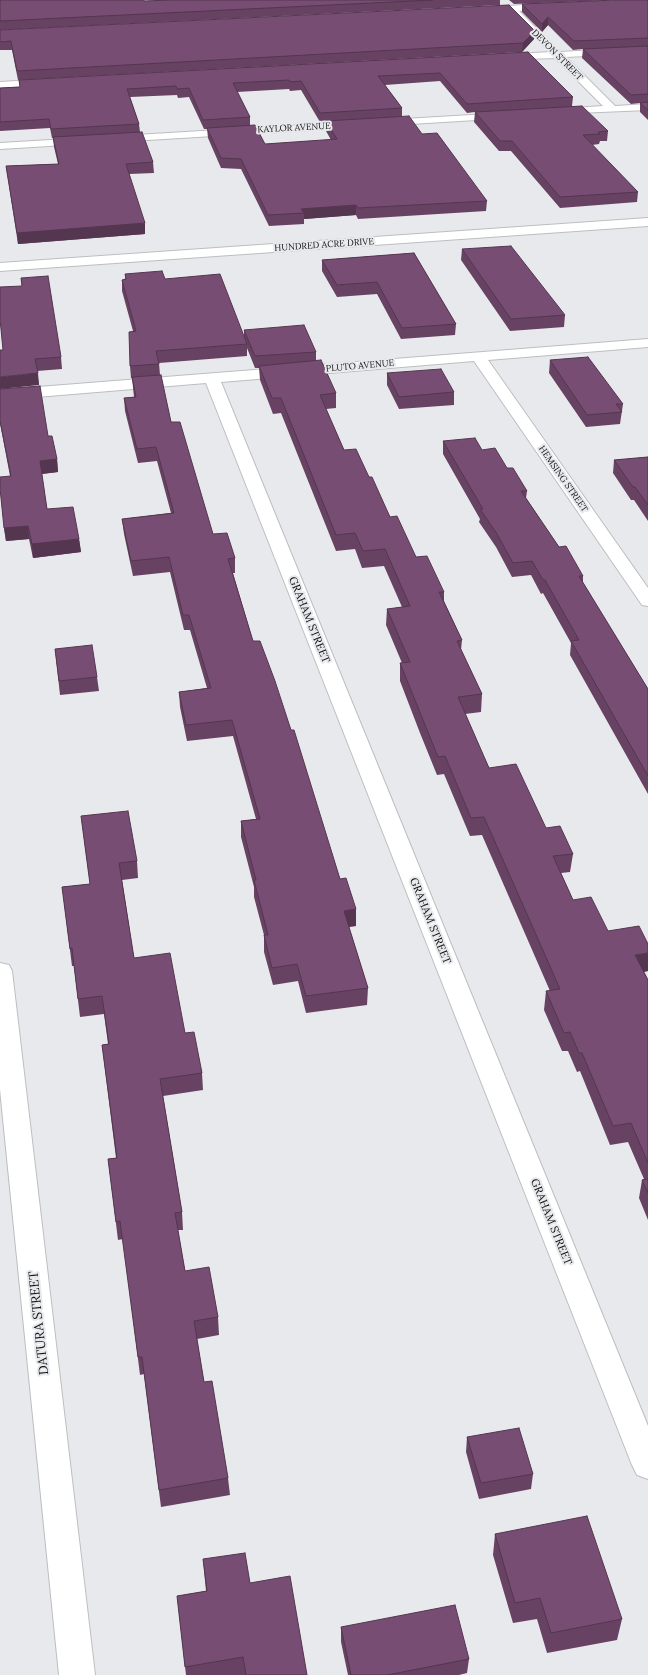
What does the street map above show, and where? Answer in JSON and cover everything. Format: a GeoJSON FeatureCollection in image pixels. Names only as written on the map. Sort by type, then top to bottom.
{"type":"FeatureCollection","features":[{"type":"Feature","properties":{"kind":"street","name":"DEVON STREET"},"geometry":{"type":"LineString","coordinates":[[502,0],[612,109]]}},
{"type":"Feature","properties":{"kind":"street"},"geometry":{"type":"LineString","coordinates":[[471,10],[564,6]]}},
{"type":"Feature","properties":{"kind":"street"},"geometry":{"type":"LineString","coordinates":[[493,58],[648,50]]}},
{"type":"Feature","properties":{"kind":"street"},"geometry":{"type":"LineString","coordinates":[[0,85],[56,82]]}},
{"type":"Feature","properties":{"kind":"street"},"geometry":{"type":"LineString","coordinates":[[549,113],[648,107]]}},
{"type":"Feature","properties":{"kind":"street","name":"KAYLOR AVENUE"},"geometry":{"type":"LineString","coordinates":[[0,146],[517,115]]}},
{"type":"Feature","properties":{"kind":"street","name":"HUNDRED ACRE DRIVE"},"geometry":{"type":"LineString","coordinates":[[0,268],[648,222]]}},
{"type":"Feature","properties":{"kind":"street","name":"PLUTO AVENUE"},"geometry":{"type":"LineString","coordinates":[[0,395],[648,343]]}},
{"type":"Feature","properties":{"kind":"street","name":"HEMSING STREET"},"geometry":{"type":"LineString","coordinates":[[478,356],[648,601]]}},
{"type":"Feature","properties":{"kind":"street","name":"GRAHAM STREET"},"geometry":{"type":"LineString","coordinates":[[212,378],[648,1465]]}},
{"type":"Feature","properties":{"kind":"street","name":"DATURA STREET"},"geometry":{"type":"LineString","coordinates":[[0,972],[77,1675]]}},
{"type":"Feature","properties":{"kind":"building"},"geometry":{"type":"Polygon","coordinates":[[[0,0],[144,1],[433,0],[0,21],[0,0]]]}},
{"type":"Feature","properties":{"kind":"building"},"geometry":{"type":"Polygon","coordinates":[[[648,0],[648,38],[574,41],[548,17],[542,24],[522,4],[648,0]]]}},
{"type":"Feature","properties":{"kind":"building"},"geometry":{"type":"Polygon","coordinates":[[[509,5],[535,31],[523,43],[17,71],[11,41],[0,42],[0,30],[509,5]]]}},
{"type":"Feature","properties":{"kind":"building"},"geometry":{"type":"Polygon","coordinates":[[[648,46],[648,94],[631,95],[583,49],[648,46]]]}},
{"type":"Feature","properties":{"kind":"building"},"geometry":{"type":"Polygon","coordinates":[[[528,52],[573,97],[467,104],[440,73],[378,76],[402,108],[320,113],[301,81],[290,82],[289,80],[233,83],[250,117],[203,120],[189,88],[177,89],[176,86],[127,89],[139,124],[51,129],[49,119],[0,122],[0,88],[20,87],[19,80],[528,52]]]}},
{"type":"Feature","properties":{"kind":"building"},"geometry":{"type":"Polygon","coordinates":[[[648,102],[648,110],[640,103],[648,102]]]}},
{"type":"Feature","properties":{"kind":"building"},"geometry":{"type":"Polygon","coordinates":[[[582,106],[608,131],[598,132],[600,134],[583,135],[638,192],[560,197],[512,141],[500,141],[475,112],[582,106]]]}},
{"type":"Feature","properties":{"kind":"building"},"geometry":{"type":"Polygon","coordinates":[[[409,116],[422,134],[437,133],[487,201],[358,208],[356,205],[301,209],[304,213],[268,215],[241,159],[221,158],[207,128],[255,125],[265,144],[337,139],[326,121],[409,116]]]}},
{"type":"Feature","properties":{"kind":"building"},"geometry":{"type":"Polygon","coordinates":[[[142,132],[153,162],[126,164],[145,223],[17,233],[6,166],[59,164],[53,137],[142,132]]]}},
{"type":"Feature","properties":{"kind":"building"},"geometry":{"type":"Polygon","coordinates":[[[511,246],[565,315],[511,319],[462,249],[511,246]]]}},
{"type":"Feature","properties":{"kind":"building"},"geometry":{"type":"Polygon","coordinates":[[[414,253],[456,324],[402,328],[377,282],[337,285],[322,260],[414,253]]]}},
{"type":"Feature","properties":{"kind":"building"},"geometry":{"type":"Polygon","coordinates":[[[162,271],[165,279],[220,274],[247,344],[156,351],[159,364],[130,366],[129,332],[136,331],[122,280],[126,279],[125,274],[162,271]]]}},
{"type":"Feature","properties":{"kind":"building"},"geometry":{"type":"Polygon","coordinates":[[[48,276],[61,357],[35,359],[38,373],[0,377],[0,350],[3,350],[0,319],[0,287],[22,286],[21,278],[48,276]]]}},
{"type":"Feature","properties":{"kind":"building"},"geometry":{"type":"Polygon","coordinates":[[[304,325],[316,352],[255,356],[244,330],[304,325]]]}},
{"type":"Feature","properties":{"kind":"building"},"geometry":{"type":"Polygon","coordinates":[[[588,357],[623,404],[616,404],[622,412],[587,415],[550,360],[588,357]]]}},
{"type":"Feature","properties":{"kind":"building"},"geometry":{"type":"Polygon","coordinates":[[[321,360],[336,393],[320,395],[344,450],[356,449],[369,477],[372,477],[390,517],[397,516],[416,557],[427,556],[444,592],[439,592],[462,640],[457,641],[482,694],[458,697],[489,768],[516,764],[546,828],[560,826],[573,854],[553,856],[573,900],[591,897],[608,931],[639,926],[648,944],[648,953],[635,955],[648,980],[648,1163],[631,1123],[613,1126],[582,1053],[579,1053],[570,1032],[564,1033],[546,991],[560,989],[484,817],[471,818],[445,756],[438,757],[400,663],[410,662],[387,609],[410,606],[385,549],[363,551],[355,533],[336,535],[281,398],[272,398],[259,366],[321,360]]]}},
{"type":"Feature","properties":{"kind":"building"},"geometry":{"type":"Polygon","coordinates":[[[441,369],[454,392],[399,397],[387,373],[441,369]]]}},
{"type":"Feature","properties":{"kind":"building"},"geometry":{"type":"Polygon","coordinates":[[[161,375],[171,422],[180,422],[213,534],[227,533],[235,558],[228,559],[253,641],[260,641],[291,730],[294,730],[340,879],[346,878],[356,909],[344,911],[368,988],[306,996],[297,964],[272,968],[264,935],[268,935],[241,821],[260,819],[232,720],[186,725],[179,692],[211,688],[189,615],[183,615],[169,557],[131,561],[122,519],[174,513],[156,447],[137,449],[124,398],[136,397],[132,377],[161,375]]]}},
{"type":"Feature","properties":{"kind":"building"},"geometry":{"type":"Polygon","coordinates":[[[40,386],[48,436],[52,436],[57,459],[40,461],[47,509],[73,507],[79,539],[32,544],[28,526],[4,528],[0,477],[11,476],[0,421],[0,389],[40,386]]]}},
{"type":"Feature","properties":{"kind":"building"},"geometry":{"type":"Polygon","coordinates":[[[475,438],[482,450],[495,448],[507,468],[513,468],[527,491],[521,491],[559,547],[566,546],[583,576],[579,576],[648,689],[648,776],[571,641],[579,640],[545,580],[543,580],[532,561],[513,563],[497,534],[480,509],[483,509],[443,441],[475,438]]]}},
{"type":"Feature","properties":{"kind":"building"},"geometry":{"type":"Polygon","coordinates":[[[648,457],[648,505],[614,460],[648,457]]]}},
{"type":"Feature","properties":{"kind":"building"},"geometry":{"type":"Polygon","coordinates":[[[92,645],[97,677],[59,681],[55,649],[92,645]]]}},
{"type":"Feature","properties":{"kind":"building"},"geometry":{"type":"Polygon","coordinates":[[[128,811],[137,861],[119,863],[134,958],[170,953],[185,1033],[194,1032],[202,1073],[160,1079],[182,1212],[175,1213],[185,1271],[209,1267],[218,1317],[194,1321],[204,1382],[212,1381],[228,1478],[159,1490],[142,1357],[138,1357],[120,1221],[116,1222],[108,1159],[117,1158],[102,1045],[109,1044],[102,996],[78,999],[72,948],[70,949],[62,887],[90,884],[81,816],[128,811]]]}},
{"type":"Feature","properties":{"kind":"building"},"geometry":{"type":"Polygon","coordinates":[[[648,1179],[648,1193],[642,1180],[648,1179]]]}},
{"type":"Feature","properties":{"kind":"building"},"geometry":{"type":"Polygon","coordinates":[[[519,1428],[533,1474],[481,1483],[467,1437],[519,1428]]]}},
{"type":"Feature","properties":{"kind":"building"},"geometry":{"type":"Polygon","coordinates":[[[587,1516],[622,1619],[551,1633],[540,1598],[515,1603],[495,1534],[587,1516]]]}},
{"type":"Feature","properties":{"kind":"building"},"geometry":{"type":"Polygon","coordinates":[[[245,1553],[250,1583],[290,1576],[307,1675],[246,1675],[243,1657],[185,1667],[177,1596],[207,1591],[203,1559],[245,1553]]]}},
{"type":"Feature","properties":{"kind":"building"},"geometry":{"type":"Polygon","coordinates":[[[455,1605],[469,1659],[387,1675],[351,1675],[341,1627],[455,1605]]]}}]}
